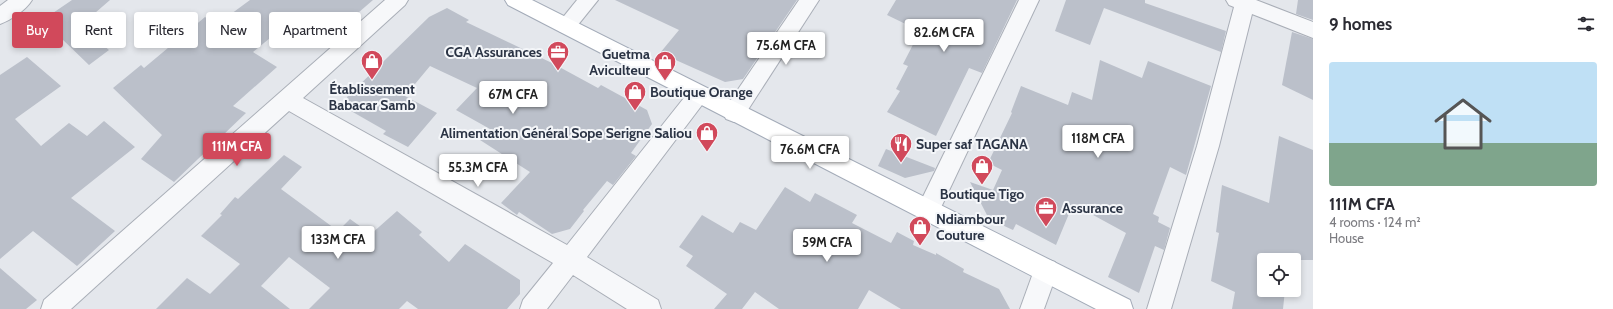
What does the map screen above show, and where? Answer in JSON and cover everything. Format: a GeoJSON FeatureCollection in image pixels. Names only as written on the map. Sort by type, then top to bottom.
{"type":"FeatureCollection","features":[{"type":"Feature","properties":{"kind":"main road"},"geometry":{"type":"LineString","coordinates":[[515,0],[698,95],[1121,309]]}},
{"type":"Feature","properties":{"kind":"street"},"geometry":{"type":"LineString","coordinates":[[0,16],[22,0]]}},
{"type":"Feature","properties":{"kind":"street"},"geometry":{"type":"LineString","coordinates":[[53,309],[398,0]]}},
{"type":"Feature","properties":{"kind":"street"},"geometry":{"type":"LineString","coordinates":[[566,26],[588,0]]}},
{"type":"Feature","properties":{"kind":"street"},"geometry":{"type":"LineString","coordinates":[[734,113],[809,0]]}},
{"type":"Feature","properties":{"kind":"street"},"geometry":{"type":"LineString","coordinates":[[928,211],[1029,0]]}},
{"type":"Feature","properties":{"kind":"street"},"geometry":{"type":"LineString","coordinates":[[1159,309],[1208,146],[1243,1],[1313,30]]}},
{"type":"Feature","properties":{"kind":"street"},"geometry":{"type":"LineString","coordinates":[[532,309],[698,95]]}},
{"type":"Feature","properties":{"kind":"street"},"geometry":{"type":"LineString","coordinates":[[287,99],[570,260],[649,309]]}},
{"type":"Feature","properties":{"kind":"street"},"geometry":{"type":"LineString","coordinates":[[1032,309],[1046,270]]}},
{"type":"Feature","properties":{"kind":"building"},"geometry":{"type":"Polygon","coordinates":[[[72,0],[110,0],[96,12],[71,12],[71,48],[63,40],[63,12],[54,12],[72,0]]]}},
{"type":"Feature","properties":{"kind":"building"},"geometry":{"type":"Polygon","coordinates":[[[250,0],[373,0],[359,12],[269,12],[269,39],[261,45],[261,12],[234,12],[250,0]]]}},
{"type":"Feature","properties":{"kind":"building"},"geometry":{"type":"Polygon","coordinates":[[[615,0],[797,0],[743,79],[725,82],[660,53],[679,30],[615,0]]]}},
{"type":"Feature","properties":{"kind":"building"},"geometry":{"type":"Polygon","coordinates":[[[896,0],[1017,0],[982,73],[969,68],[936,136],[887,112],[900,91],[896,89],[908,66],[903,64],[920,31],[887,15],[896,0]]]}},
{"type":"Feature","properties":{"kind":"building"},"geometry":{"type":"Polygon","coordinates":[[[1066,0],[1145,0],[1145,3],[1226,31],[1221,52],[1104,8],[1090,45],[1055,31],[1066,0]]]}},
{"type":"Feature","properties":{"kind":"building"},"geometry":{"type":"Polygon","coordinates":[[[1298,0],[1313,0],[1313,20],[1296,14],[1298,0]]]}},
{"type":"Feature","properties":{"kind":"building"},"geometry":{"type":"Polygon","coordinates":[[[447,8],[469,20],[466,22],[552,63],[598,88],[601,85],[647,110],[652,124],[631,153],[636,156],[613,185],[607,181],[583,210],[584,211],[570,229],[552,234],[519,212],[517,215],[501,203],[530,172],[480,140],[490,129],[456,110],[477,88],[430,66],[405,96],[437,113],[408,147],[383,134],[386,131],[351,111],[347,97],[429,17],[447,8]]]}},
{"type":"Feature","properties":{"kind":"building"},"geometry":{"type":"Polygon","coordinates":[[[205,17],[206,48],[258,48],[253,52],[277,67],[233,106],[246,113],[174,182],[141,159],[162,135],[113,88],[141,65],[144,68],[168,48],[198,48],[198,23],[205,17]]]}},
{"type":"Feature","properties":{"kind":"building"},"geometry":{"type":"Polygon","coordinates":[[[1292,32],[1313,39],[1313,100],[1282,85],[1292,32]]]}},
{"type":"Feature","properties":{"kind":"building"},"geometry":{"type":"Polygon","coordinates":[[[71,48],[107,48],[109,50],[89,65],[71,48]]]}},
{"type":"Feature","properties":{"kind":"building"},"geometry":{"type":"Polygon","coordinates":[[[27,57],[61,86],[15,119],[41,146],[69,123],[87,136],[104,121],[135,147],[71,198],[115,231],[77,266],[33,231],[0,259],[0,75],[27,57]]]}},
{"type":"Feature","properties":{"kind":"building"},"geometry":{"type":"Polygon","coordinates":[[[1100,60],[1142,78],[1148,61],[1211,86],[1186,175],[1170,167],[1153,214],[1159,217],[1158,222],[1170,228],[1164,250],[1155,246],[1139,293],[1108,277],[1126,233],[1073,204],[1056,245],[1016,224],[1013,230],[989,219],[970,182],[993,190],[1002,170],[988,163],[1012,113],[1011,112],[1021,86],[1068,105],[1072,92],[1092,100],[1100,60]]]}},
{"type":"Feature","properties":{"kind":"building"},"geometry":{"type":"Polygon","coordinates":[[[1279,136],[1313,150],[1313,260],[1301,260],[1301,253],[1257,253],[1257,297],[1284,297],[1283,309],[1232,309],[1235,292],[1211,281],[1219,233],[1216,232],[1222,185],[1269,203],[1279,136]]]}},
{"type":"Feature","properties":{"kind":"building"},"geometry":{"type":"Polygon","coordinates":[[[886,149],[935,168],[934,171],[905,178],[878,166],[886,149]]]}},
{"type":"Feature","properties":{"kind":"building"},"geometry":{"type":"Polygon","coordinates":[[[284,155],[302,167],[281,189],[338,231],[350,219],[371,234],[397,211],[422,232],[419,235],[449,262],[465,244],[520,280],[520,294],[507,309],[418,309],[407,301],[399,309],[309,309],[330,288],[289,257],[261,286],[290,309],[156,309],[187,278],[210,294],[240,264],[201,236],[222,215],[220,214],[235,197],[238,199],[284,155]]]}},
{"type":"Feature","properties":{"kind":"building"},"geometry":{"type":"Polygon","coordinates":[[[785,187],[810,202],[815,193],[857,215],[852,223],[891,243],[897,232],[914,241],[913,245],[936,255],[936,253],[964,269],[963,272],[999,289],[1010,309],[901,309],[869,290],[858,309],[779,309],[755,292],[742,309],[714,309],[727,294],[686,266],[693,256],[679,247],[702,215],[733,233],[740,222],[756,230],[785,187]]]}},
{"type":"Feature","properties":{"kind":"building"},"geometry":{"type":"Polygon","coordinates":[[[0,268],[37,300],[26,309],[0,309],[0,268]]]}},
{"type":"Feature","properties":{"kind":"place","name":"CGA Assurances"},"geometry":{"type":"Point","coordinates":[558,72]}},
{"type":"Feature","properties":{"kind":"place","name":"Établissement Babacar Samb"},"geometry":{"type":"Point","coordinates":[372,80]}},
{"type":"Feature","properties":{"kind":"place","name":"Guetma Aviculteur"},"geometry":{"type":"Point","coordinates":[665,82]}},
{"type":"Feature","properties":{"kind":"place","name":"Boutique Orange"},"geometry":{"type":"Point","coordinates":[635,112]}},
{"type":"Feature","properties":{"kind":"place","name":"Alimentation Général Sope Serigne Saliou"},"geometry":{"type":"Point","coordinates":[707,152]}},
{"type":"Feature","properties":{"kind":"place","name":"Super saf TAGANA"},"geometry":{"type":"Point","coordinates":[901,164]}},
{"type":"Feature","properties":{"kind":"place","name":"Boutique Tigo"},"geometry":{"type":"Point","coordinates":[982,186]}},
{"type":"Feature","properties":{"kind":"place","name":"Assurance"},"geometry":{"type":"Point","coordinates":[1046,228]}},
{"type":"Feature","properties":{"kind":"place","name":"Ndiambour Couture"},"geometry":{"type":"Point","coordinates":[920,246]}}]}
